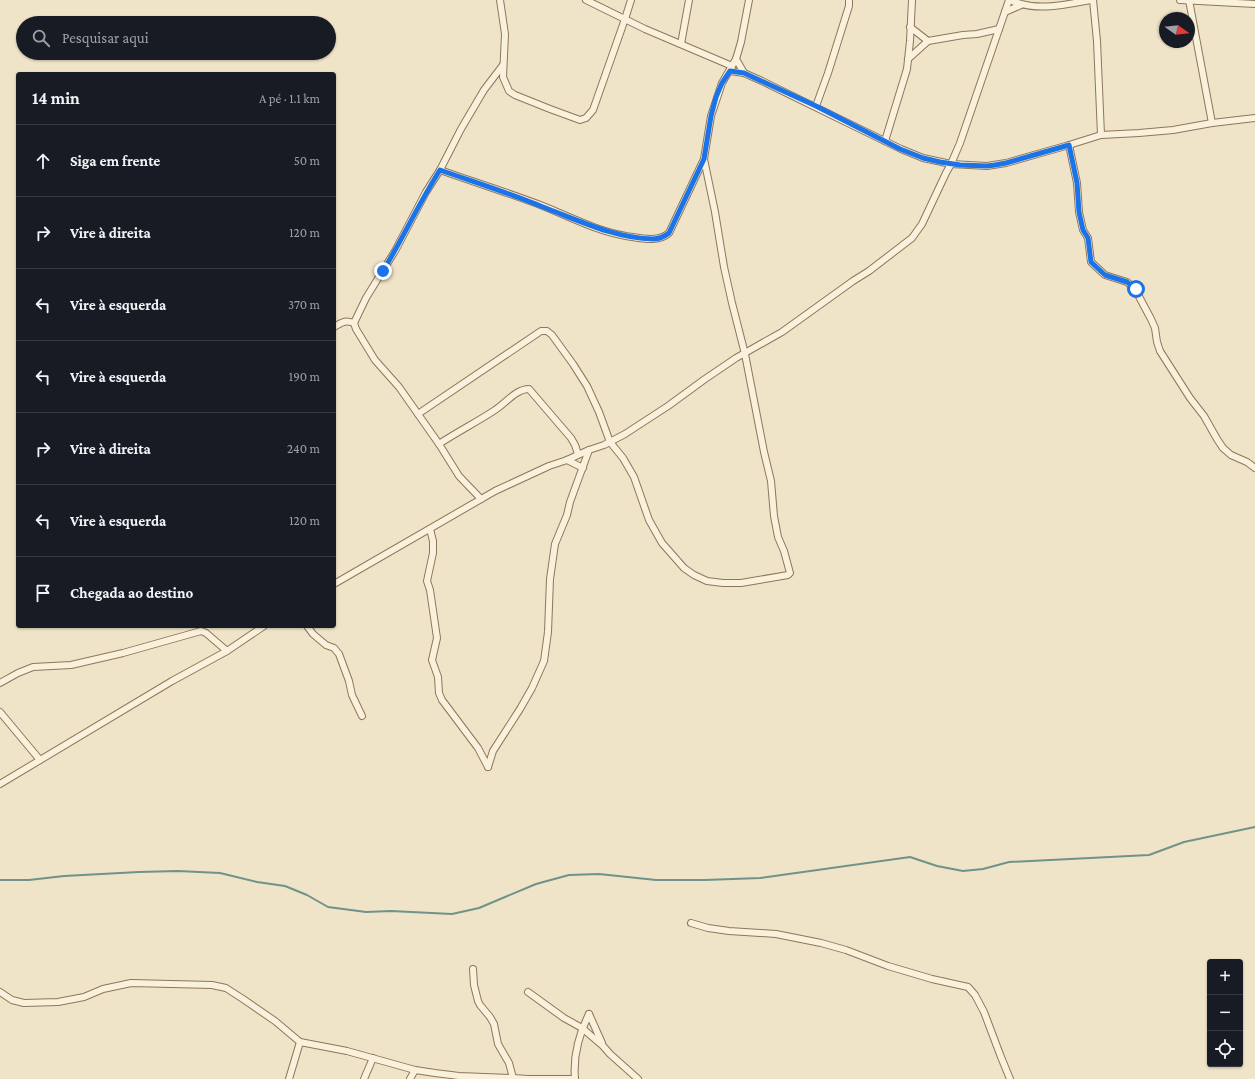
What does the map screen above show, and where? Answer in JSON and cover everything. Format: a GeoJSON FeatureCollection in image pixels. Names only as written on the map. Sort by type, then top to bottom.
{"type":"FeatureCollection","features":[{"type":"Feature","properties":{"kind":"street"},"geometry":{"type":"LineString","coordinates":[[500,0],[506,34],[503,77],[509,91],[515,95],[580,120],[586,118],[593,110],[631,0]]}},
{"type":"Feature","properties":{"kind":"street"},"geometry":{"type":"LineString","coordinates":[[586,0],[816,106],[885,141],[923,158],[951,164],[979,166],[995,165],[1101,135],[1173,130],[1212,123],[1255,118]]}},
{"type":"Feature","properties":{"kind":"street"},"geometry":{"type":"LineString","coordinates":[[681,44],[689,0]]}},
{"type":"Feature","properties":{"kind":"street"},"geometry":{"type":"LineString","coordinates":[[440,170],[606,231],[625,236],[653,239],[664,238],[669,233],[704,159],[714,104],[722,83],[736,59],[741,42],[748,0]]}},
{"type":"Feature","properties":{"kind":"street"},"geometry":{"type":"LineString","coordinates":[[816,106],[849,6],[849,0]]}},
{"type":"Feature","properties":{"kind":"street"},"geometry":{"type":"LineString","coordinates":[[885,141],[905,77],[908,59],[912,0]]}},
{"type":"Feature","properties":{"kind":"street"},"geometry":{"type":"LineString","coordinates":[[336,583],[481,499],[526,476],[610,442],[625,434],[736,358],[746,354],[782,332],[869,271],[912,238],[922,224],[960,143],[1010,0],[1021,5],[1055,7],[1092,0],[1097,41],[1101,135]]}},
{"type":"Feature","properties":{"kind":"street"},"geometry":{"type":"LineString","coordinates":[[1180,0],[1255,4]]}},
{"type":"Feature","properties":{"kind":"street"},"geometry":{"type":"LineString","coordinates":[[1189,0],[1212,123]]}},
{"type":"Feature","properties":{"kind":"street"},"geometry":{"type":"LineString","coordinates":[[1005,12],[1021,5]]}},
{"type":"Feature","properties":{"kind":"street"},"geometry":{"type":"LineString","coordinates":[[910,27],[928,41]]}},
{"type":"Feature","properties":{"kind":"street"},"geometry":{"type":"LineString","coordinates":[[908,59],[928,41],[963,34],[977,34],[999,29]]}},
{"type":"Feature","properties":{"kind":"street"},"geometry":{"type":"LineString","coordinates":[[736,59],[744,73]]}},
{"type":"Feature","properties":{"kind":"street"},"geometry":{"type":"LineString","coordinates":[[481,499],[459,476],[439,444],[399,387],[375,360],[356,329],[354,323],[366,298],[395,251],[461,129],[484,90],[503,65]]}},
{"type":"Feature","properties":{"kind":"street"},"geometry":{"type":"LineString","coordinates":[[1069,145],[1077,183],[1079,212],[1083,230],[1088,238],[1091,262],[1105,275],[1127,282],[1136,289],[1151,319],[1160,351],[1190,398],[1204,416],[1217,439],[1223,448],[1231,455],[1247,462],[1255,468]]}},
{"type":"Feature","properties":{"kind":"street"},"geometry":{"type":"LineString","coordinates":[[418,414],[541,331],[547,331],[552,335],[587,386],[599,412],[610,442],[629,467],[634,477],[649,520],[662,543],[684,568],[707,581],[723,583],[741,583],[788,575],[790,570],[778,537],[774,516],[771,481],[764,452],[746,354],[732,303],[719,240],[716,212],[704,159]]}},
{"type":"Feature","properties":{"kind":"street"},"geometry":{"type":"LineString","coordinates":[[336,326],[347,321],[354,323]]}},
{"type":"Feature","properties":{"kind":"street"},"geometry":{"type":"LineString","coordinates":[[439,444],[496,410],[516,393],[529,388],[571,438],[578,454]]}},
{"type":"Feature","properties":{"kind":"street"},"geometry":{"type":"LineString","coordinates":[[430,529],[432,553],[427,581],[430,590],[437,638],[432,660],[438,676],[439,693],[442,700],[478,748],[488,767],[493,751],[532,688],[544,661],[548,632],[550,579],[554,544],[567,515],[570,502],[589,450]]}},
{"type":"Feature","properties":{"kind":"street"},"geometry":{"type":"LineString","coordinates":[[567,460],[583,468]]}},
{"type":"Feature","properties":{"kind":"street"},"geometry":{"type":"LineString","coordinates":[[0,784],[172,681],[227,650],[261,628]]}},
{"type":"Feature","properties":{"kind":"street"},"geometry":{"type":"LineString","coordinates":[[308,628],[313,634],[326,645],[334,648],[339,654],[354,700],[362,716]]}},
{"type":"Feature","properties":{"kind":"street"},"geometry":{"type":"LineString","coordinates":[[0,683],[18,673],[34,667],[71,665],[123,653],[200,631],[206,633],[227,650]]}},
{"type":"Feature","properties":{"kind":"street"},"geometry":{"type":"LineString","coordinates":[[0,712],[40,760]]}},
{"type":"Feature","properties":{"kind":"street"},"geometry":{"type":"LineString","coordinates":[[691,923],[708,928],[776,934],[821,943],[846,950],[888,966],[932,979],[968,987],[976,995],[984,1012],[1010,1079]]}},
{"type":"Feature","properties":{"kind":"street"},"geometry":{"type":"LineString","coordinates":[[473,969],[474,985],[478,1001],[490,1016],[494,1024],[498,1044],[509,1063],[513,1078]]}},
{"type":"Feature","properties":{"kind":"street"},"geometry":{"type":"LineString","coordinates":[[0,992],[12,1000],[24,1003],[51,1002],[84,997],[103,989],[130,983],[212,985],[226,988],[243,999],[275,1021],[300,1042],[346,1051],[415,1070],[458,1077],[575,1079],[574,1069],[582,1028],[589,1014],[603,1046]]}},
{"type":"Feature","properties":{"kind":"street"},"geometry":{"type":"LineString","coordinates":[[528,992],[564,1018],[582,1028],[638,1079]]}},
{"type":"Feature","properties":{"kind":"street"},"geometry":{"type":"LineString","coordinates":[[289,1079],[300,1042]]}},
{"type":"Feature","properties":{"kind":"street"},"geometry":{"type":"LineString","coordinates":[[364,1079],[373,1058]]}},
{"type":"Feature","properties":{"kind":"street"},"geometry":{"type":"LineString","coordinates":[[410,1079],[415,1070]]}},
{"type":"Feature","properties":{"kind":"waterway"},"geometry":{"type":"LineString","coordinates":[[0,880],[29,880],[64,876],[139,872],[178,871],[220,873],[257,882],[285,886],[307,895],[328,907],[366,912],[391,911],[452,914],[479,908],[536,884],[569,875],[599,874],[656,880],[760,878],[910,857],[937,866],[963,871],[983,869],[1009,862],[1149,855],[1184,842],[1255,827]]}},
{"type":"Feature","properties":{"kind":"route"},"geometry":{"type":"LineString","coordinates":[[383,271],[426,192],[440,170],[606,231],[625,236],[653,239],[664,238],[669,233],[704,159],[711,116],[716,97],[722,83],[730,71],[744,73],[762,81],[816,106],[900,149],[923,158],[940,162],[960,165],[995,165],[1069,145],[1077,183],[1079,212],[1083,230],[1088,238],[1091,262],[1105,275],[1127,282],[1136,289]]}}]}
